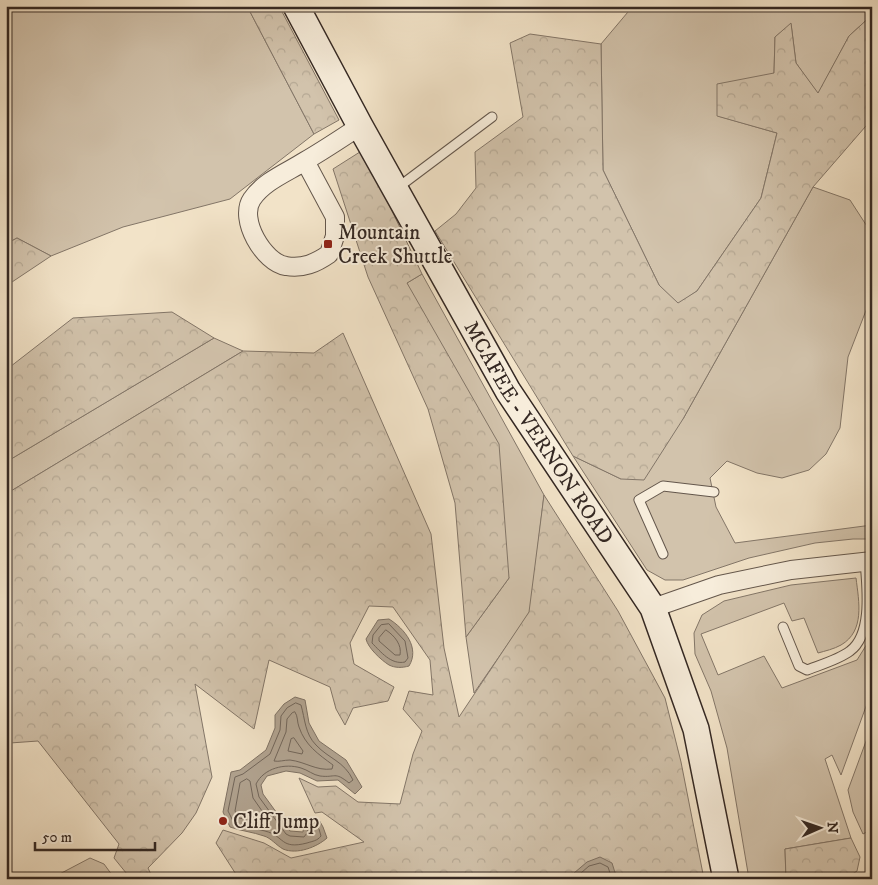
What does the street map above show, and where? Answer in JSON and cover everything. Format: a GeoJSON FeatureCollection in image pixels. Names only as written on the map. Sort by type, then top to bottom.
{"type":"FeatureCollection","features":[{"type":"Feature","properties":{"kind":"main road","name":"MCAFEE - VERNON ROAD"},"geometry":{"type":"LineString","coordinates":[[296,6],[360,126],[508,391],[653,608],[696,729],[726,879]]}},
{"type":"Feature","properties":{"kind":"street"},"geometry":{"type":"LineString","coordinates":[[305,161],[335,217],[335,236],[329,254],[314,263],[300,267],[284,266],[270,259],[255,238],[248,219],[251,200],[265,185],[360,126]]}},
{"type":"Feature","properties":{"kind":"street"},"geometry":{"type":"LineString","coordinates":[[653,608],[720,585],[791,570],[868,561]]}},
{"type":"Feature","properties":{"kind":"lane"},"geometry":{"type":"LineString","coordinates":[[396,189],[492,117]]}},
{"type":"Feature","properties":{"kind":"lane"},"geometry":{"type":"LineString","coordinates":[[663,554],[638,500],[663,486],[714,492]]}},
{"type":"Feature","properties":{"kind":"lane"},"geometry":{"type":"LineString","coordinates":[[783,627],[799,666],[807,670],[850,652],[860,642],[866,616],[868,561]]}},
{"type":"Feature","properties":{"kind":"green space"},"geometry":{"type":"Polygon","coordinates":[[[6,6],[247,6],[314,134],[230,199],[123,227],[51,256],[17,238],[6,244],[6,6]]]}},
{"type":"Feature","properties":{"kind":"green space"},"geometry":{"type":"Polygon","coordinates":[[[247,6],[279,6],[339,120],[314,134],[247,6]]]}},
{"type":"Feature","properties":{"kind":"green space"},"geometry":{"type":"Polygon","coordinates":[[[633,6],[872,6],[872,15],[849,36],[818,94],[796,63],[791,24],[775,37],[774,73],[718,116],[777,133],[761,198],[697,291],[678,304],[659,285],[603,170],[601,44],[633,6]]]}},
{"type":"Feature","properties":{"kind":"green space"},"geometry":{"type":"Polygon","coordinates":[[[872,15],[872,119],[813,187],[683,419],[644,480],[621,479],[573,456],[435,231],[456,214],[476,188],[475,152],[523,117],[510,43],[530,34],[601,44],[603,170],[659,285],[678,303],[697,291],[761,198],[777,133],[717,116],[717,84],[774,73],[775,37],[791,23],[796,63],[818,93],[849,36],[872,15]]]}},
{"type":"Feature","properties":{"kind":"green space"},"geometry":{"type":"Polygon","coordinates":[[[363,150],[422,274],[407,283],[499,444],[509,578],[466,637],[455,503],[428,409],[368,277],[333,169],[363,150]]]}},
{"type":"Feature","properties":{"kind":"green space"},"geometry":{"type":"Polygon","coordinates":[[[813,187],[850,200],[872,234],[872,295],[848,357],[840,428],[826,454],[809,470],[782,478],[757,473],[727,461],[710,478],[716,507],[735,543],[872,525],[872,539],[815,543],[749,558],[683,580],[665,580],[647,570],[573,456],[621,479],[683,419],[813,187]]]}},
{"type":"Feature","properties":{"kind":"green space"},"geometry":{"type":"Polygon","coordinates":[[[17,238],[51,256],[6,286],[6,244],[17,238]]]}},
{"type":"Feature","properties":{"kind":"green space"},"geometry":{"type":"Polygon","coordinates":[[[422,274],[544,495],[530,612],[474,693],[466,637],[509,578],[407,283],[422,274]]]}},
{"type":"Feature","properties":{"kind":"green space"},"geometry":{"type":"Polygon","coordinates":[[[172,312],[214,338],[6,462],[6,370],[73,318],[172,312]]]}},
{"type":"Feature","properties":{"kind":"green space"},"geometry":{"type":"Polygon","coordinates":[[[343,333],[431,534],[444,648],[459,717],[529,612],[544,495],[618,611],[665,698],[681,762],[704,879],[239,879],[216,843],[223,830],[264,843],[291,858],[364,842],[322,812],[315,813],[299,778],[318,787],[336,786],[358,802],[400,804],[413,754],[422,731],[403,709],[409,691],[433,695],[430,660],[393,607],[369,606],[350,643],[354,664],[394,687],[388,701],[353,708],[345,725],[336,709],[330,687],[269,660],[254,729],[195,684],[212,777],[196,813],[182,833],[148,868],[153,879],[131,879],[114,858],[119,844],[38,741],[10,743],[6,739],[6,494],[243,351],[314,353],[343,333]]]}},
{"type":"Feature","properties":{"kind":"green space"},"geometry":{"type":"Polygon","coordinates":[[[214,338],[243,351],[6,494],[6,462],[214,338]]]}},
{"type":"Feature","properties":{"kind":"green space"},"geometry":{"type":"Polygon","coordinates":[[[856,578],[859,606],[857,624],[849,639],[832,649],[818,653],[804,618],[792,621],[784,603],[701,634],[718,675],[764,656],[782,688],[857,660],[872,636],[872,690],[841,775],[832,755],[825,759],[851,838],[785,849],[786,879],[749,879],[727,748],[711,691],[695,654],[694,633],[702,615],[724,601],[791,585],[856,578]]]}},
{"type":"Feature","properties":{"kind":"green space"},"geometry":{"type":"Polygon","coordinates":[[[872,725],[872,829],[863,834],[853,812],[848,790],[872,725]]]}},
{"type":"Feature","properties":{"kind":"green space"},"geometry":{"type":"Polygon","coordinates":[[[851,838],[860,857],[857,871],[845,879],[786,879],[785,849],[851,838]]]}},
{"type":"Feature","properties":{"kind":"green space"},"geometry":{"type":"Polygon","coordinates":[[[90,858],[104,864],[115,879],[52,878],[90,858]]]}},
{"type":"Feature","properties":{"kind":"water"},"geometry":{"type":"Polygon","coordinates":[[[389,619],[400,628],[412,646],[412,659],[409,666],[394,667],[389,665],[375,654],[367,642],[366,639],[378,620],[389,619]]]}},
{"type":"Feature","properties":{"kind":"water"},"geometry":{"type":"Polygon","coordinates":[[[295,697],[305,700],[309,723],[319,741],[346,760],[362,787],[355,794],[338,780],[317,781],[300,773],[286,771],[267,776],[261,785],[263,794],[290,831],[303,832],[304,822],[318,818],[327,838],[312,847],[300,851],[288,851],[269,838],[230,827],[223,812],[231,772],[240,770],[266,750],[275,728],[275,715],[284,704],[295,697]]]}},
{"type":"Feature","properties":{"kind":"water"},"geometry":{"type":"Polygon","coordinates":[[[600,857],[612,863],[617,879],[567,879],[587,862],[600,857]]]}},
{"type":"Feature","properties":{"kind":"place","name":"Mountain Creek Shuttle"},"geometry":{"type":"Point","coordinates":[328,244]}},
{"type":"Feature","properties":{"kind":"place","name":"Cliff Jump"},"geometry":{"type":"Point","coordinates":[223,821]}}]}
